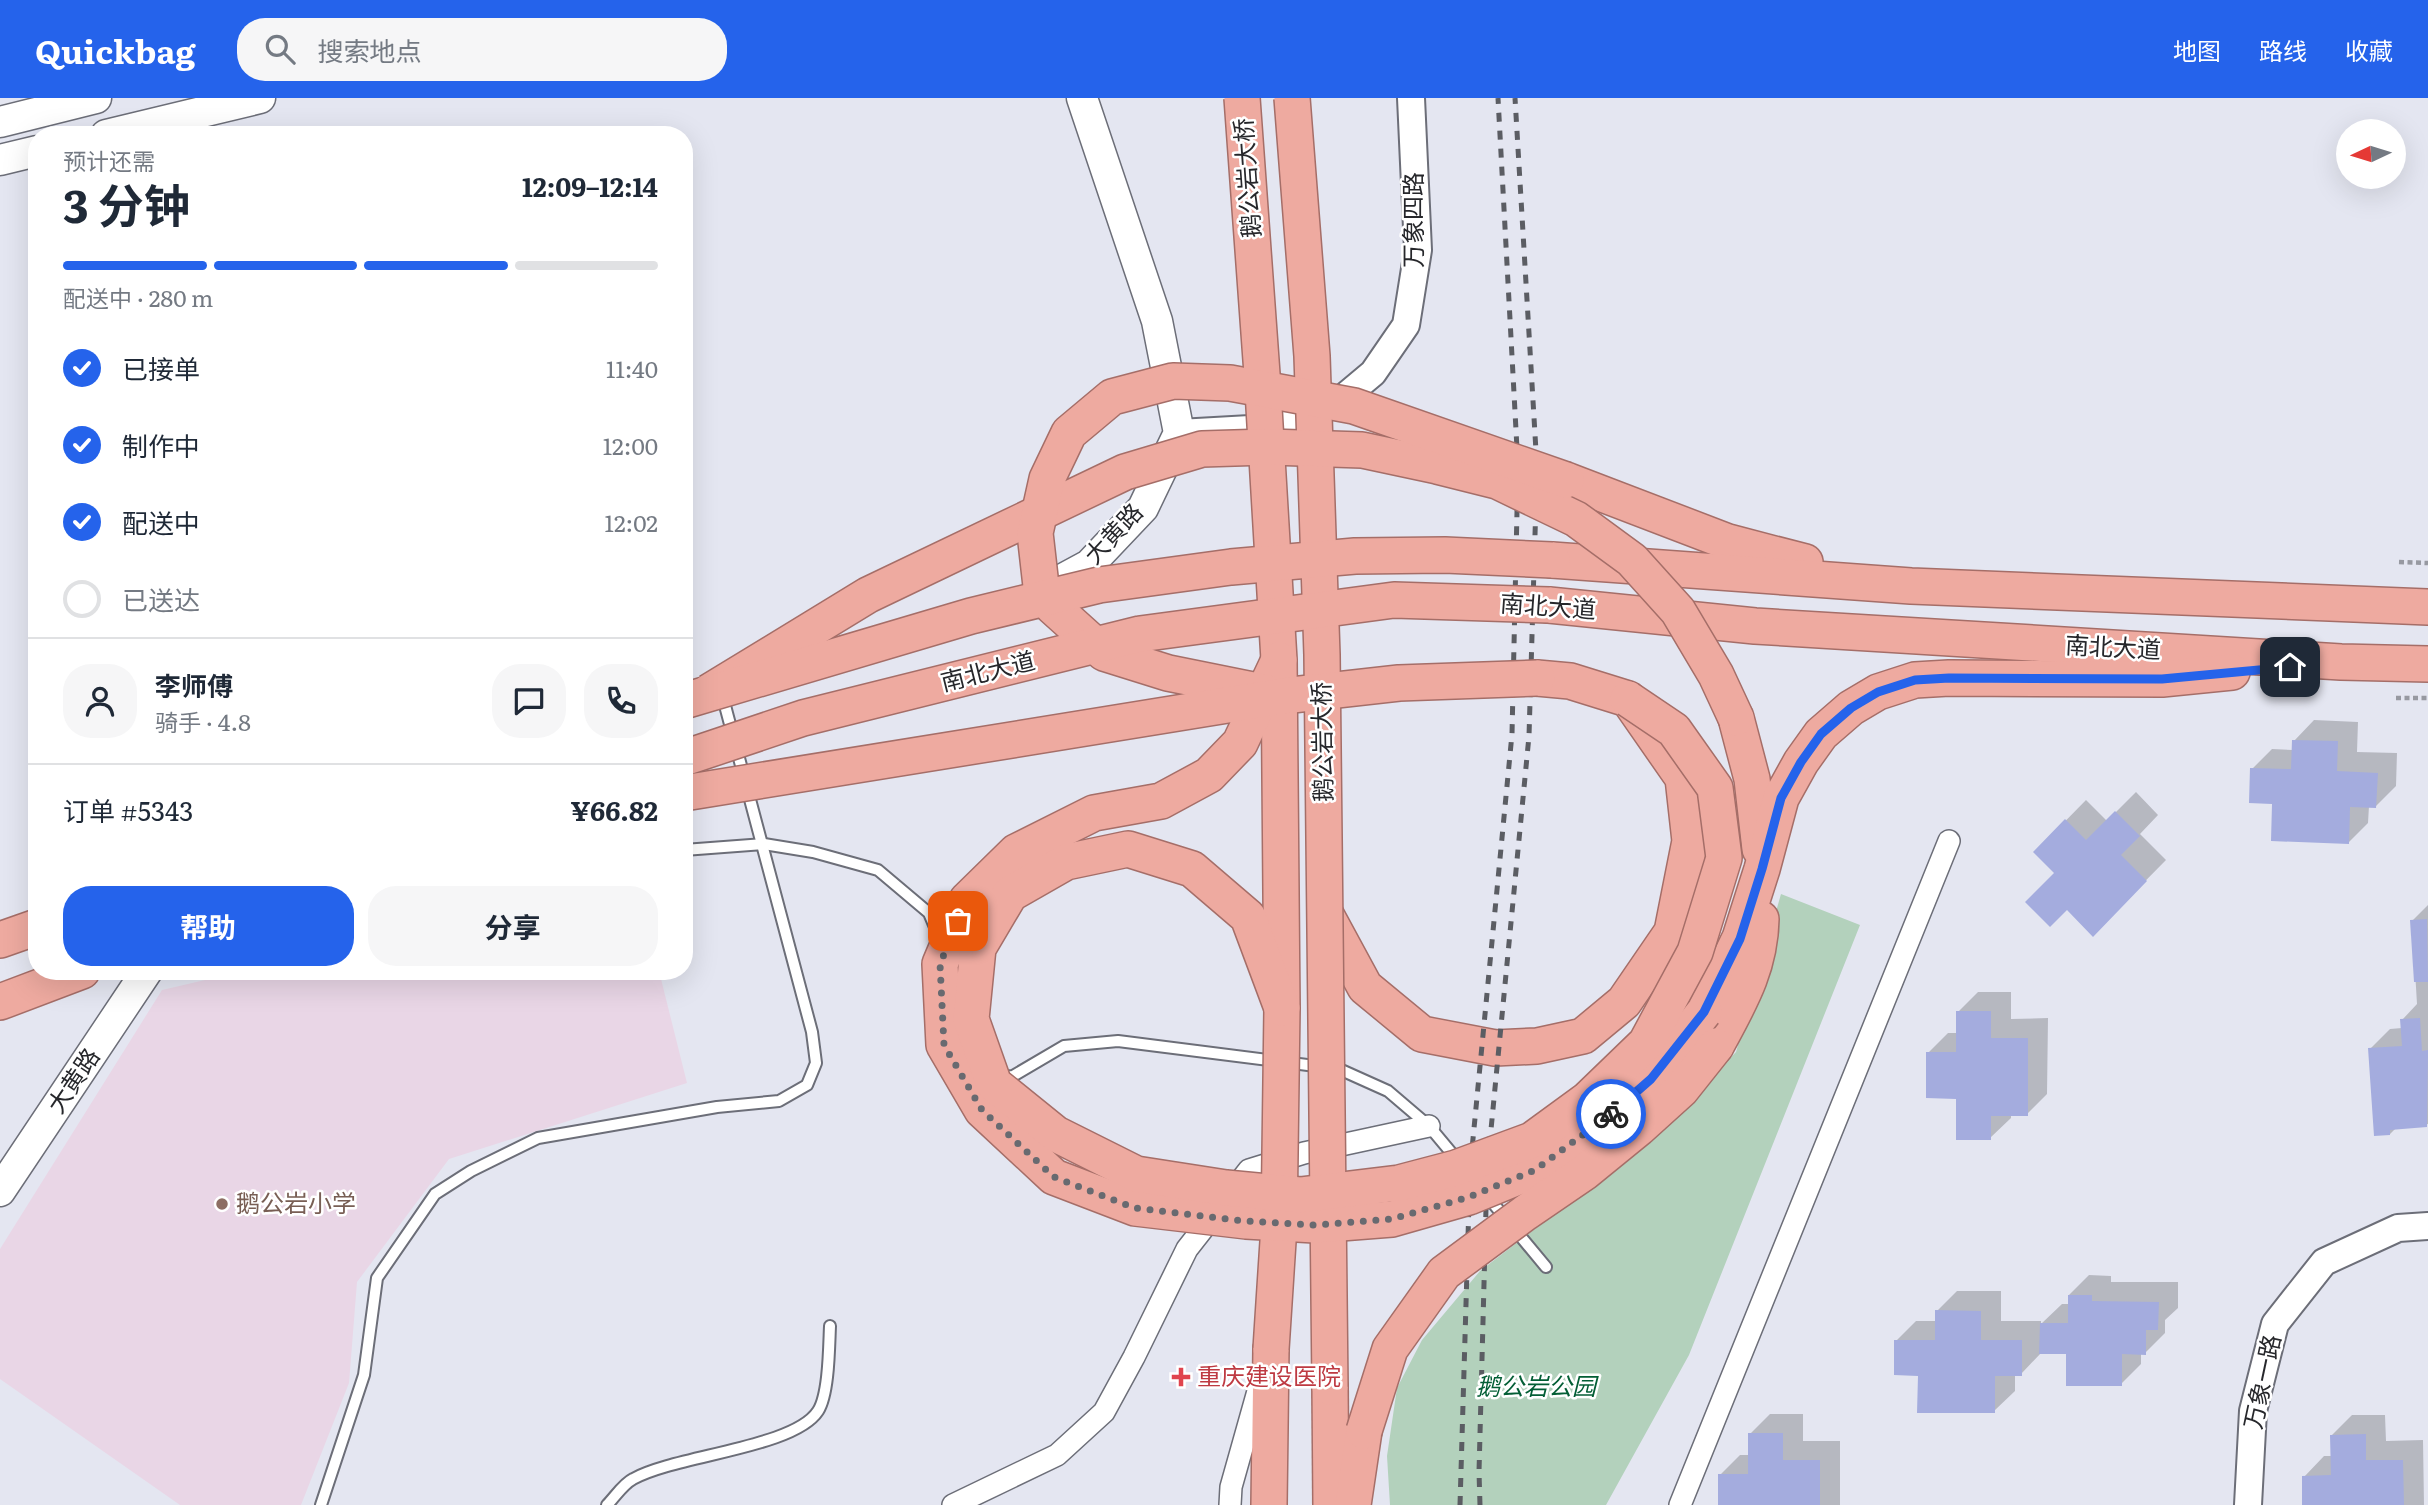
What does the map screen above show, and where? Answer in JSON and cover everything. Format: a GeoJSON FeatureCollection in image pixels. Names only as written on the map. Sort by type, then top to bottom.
{"type":"FeatureCollection","features":[{"type":"Feature","properties":{"kind":"highway","name":"鹅公岩大桥"},"geometry":{"type":"LineString","coordinates":[[1242,98],[1279,660],[1282,1007],[1279,1226],[1271,1349],[1269,1505]]}},
{"type":"Feature","properties":{"kind":"highway","name":"鹅公岩大桥"},"geometry":{"type":"LineString","coordinates":[[1292,98],[1312,356],[1322,655],[1331,1505]]}},
{"type":"Feature","properties":{"kind":"highway"},"geometry":{"type":"LineString","coordinates":[[1283,696],[1168,673],[1104,653],[1053,607],[1041,586],[1035,533],[1047,479],[1069,433],[1112,397],[1173,381],[1230,383],[1354,406],[1566,480],[1728,542],[1911,586]]}},
{"type":"Feature","properties":{"kind":"highway"},"geometry":{"type":"LineString","coordinates":[[700,701],[868,595],[1125,472],[1202,449],[1267,447],[1362,450],[1497,481],[1576,519],[1632,560],[1678,611],[1716,675],[1736,718],[1752,779],[1762,869],[1761,934],[1750,984],[1716,1046],[1681,1090],[1585,1172],[1444,1273],[1390,1349],[1364,1431],[1353,1505]]}},
{"type":"Feature","properties":{"kind":"highway","name":"南北大道"},"geometry":{"type":"LineString","coordinates":[[700,701],[971,616],[1099,585],[1231,567],[1355,556],[1445,555],[1552,560],[1911,586],[2428,607]]}},
{"type":"Feature","properties":{"kind":"highway","name":"南北大道"},"geometry":{"type":"LineString","coordinates":[[693,755],[803,718],[1140,634],[1394,600],[1549,605],[1755,626],[2341,662],[2428,663]]}},
{"type":"Feature","properties":{"kind":"highway"},"geometry":{"type":"LineString","coordinates":[[1279,660],[1240,743],[1209,775],[1161,801],[1094,813],[1016,852],[967,900],[940,964],[944,1045],[982,1110],[1054,1177],[1135,1208],[1232,1220],[1315,1225],[1392,1219],[1469,1197],[1535,1170],[1598,1126],[1651,1079],[1704,1012],[1740,939],[1781,798],[1801,762],[1821,734],[1851,708],[1878,692],[1915,680],[1937,678],[2162,679],[2341,662]]}},
{"type":"Feature","properties":{"kind":"highway"},"geometry":{"type":"LineString","coordinates":[[693,792],[1283,696],[1399,683],[1537,678],[1570,681],[1628,699],[1674,730],[1715,789],[1724,858],[1695,952],[1646,1043],[1588,1099],[1532,1140],[1456,1168],[1399,1183],[1300,1195],[1226,1188],[1136,1174],[1056,1134],[994,1084],[971,1019],[978,948],[1010,894],[1066,862],[1128,849],[1192,869],[1248,917],[1282,1007]]}},
{"type":"Feature","properties":{"kind":"highway"},"geometry":{"type":"LineString","coordinates":[[1326,915],[1365,987],[1422,1034],[1495,1048],[1538,1046],[1583,1036],[1624,1002],[1672,932],[1690,841],[1683,778],[1628,699]]}},
{"type":"Feature","properties":{"kind":"highway"},"geometry":{"type":"LineString","coordinates":[[0,940],[28,930]]}},
{"type":"Feature","properties":{"kind":"highway"},"geometry":{"type":"LineString","coordinates":[[0,1002],[58,980]]}},
{"type":"Feature","properties":{"kind":"main road"},"geometry":{"type":"LineString","coordinates":[[0,122],[96,98]]}},
{"type":"Feature","properties":{"kind":"main road"},"geometry":{"type":"LineString","coordinates":[[143,126],[260,98]]}},
{"type":"Feature","properties":{"kind":"main road"},"geometry":{"type":"LineString","coordinates":[[1082,98],[1157,321],[1179,433]]}},
{"type":"Feature","properties":{"kind":"main road"},"geometry":{"type":"LineString","coordinates":[[0,160],[28,153]]}},
{"type":"Feature","properties":{"kind":"main road","name":"大黄路"},"geometry":{"type":"LineString","coordinates":[[700,701],[1008,610],[1089,565],[1143,508],[1179,433]]}},
{"type":"Feature","properties":{"kind":"main road","name":"大黄路"},"geometry":{"type":"LineString","coordinates":[[0,1191],[141,980]]}},
{"type":"Feature","properties":{"kind":"street","name":"万象四路"},"geometry":{"type":"LineString","coordinates":[[1179,433],[1268,428],[1336,404],[1373,373],[1406,325],[1418,250],[1410,98]]}},
{"type":"Feature","properties":{"kind":"street"},"geometry":{"type":"LineString","coordinates":[[1680,1505],[1949,841]]}},
{"type":"Feature","properties":{"kind":"street"},"geometry":{"type":"LineString","coordinates":[[953,1505],[1057,1455],[1104,1412],[1187,1249],[1249,1170],[1304,1153],[1429,1126]]}},
{"type":"Feature","properties":{"kind":"street","name":"万象一路"},"geometry":{"type":"LineString","coordinates":[[2248,1505],[2253,1411],[2276,1324],[2324,1262],[2398,1228],[2428,1226]]}},
{"type":"Feature","properties":{"kind":"street"},"geometry":{"type":"LineString","coordinates":[[1230,1505],[1231,1487],[1271,1349]]}},
{"type":"Feature","properties":{"kind":"lane"},"geometry":{"type":"LineString","coordinates":[[321,1505],[364,1374],[377,1278],[435,1194],[471,1171],[538,1138],[717,1107],[779,1101],[807,1085],[816,1063],[812,1032],[764,844],[700,701]]}},
{"type":"Feature","properties":{"kind":"lane"},"geometry":{"type":"LineString","coordinates":[[693,849],[764,844],[813,852],[878,870],[929,913],[954,971]]}},
{"type":"Feature","properties":{"kind":"lane"},"geometry":{"type":"LineString","coordinates":[[954,1007],[954,1043],[977,1077],[1013,1076],[1064,1046],[1118,1041],[1339,1069],[1388,1091],[1429,1126],[1471,1177]]}},
{"type":"Feature","properties":{"kind":"lane"},"geometry":{"type":"LineString","coordinates":[[1479,1186],[1546,1267]]}},
{"type":"Feature","properties":{"kind":"lane"},"geometry":{"type":"LineString","coordinates":[[607,1505],[631,1479],[679,1461],[759,1444],[804,1424],[819,1410],[828,1371],[830,1326]]}},
{"type":"Feature","properties":{"kind":"path"},"geometry":{"type":"LineString","coordinates":[[2399,562],[2428,563]]}},
{"type":"Feature","properties":{"kind":"path"},"geometry":{"type":"LineString","coordinates":[[2396,698],[2428,698]]}},
{"type":"Feature","properties":{"kind":"shaded area","name":"鹅公岩小学"},"geometry":{"type":"Polygon","coordinates":[[[205,980],[661,980],[687,1083],[449,1159],[357,1282],[349,1383],[301,1505],[180,1505],[0,1379],[0,1249],[162,990],[205,980]]]}},
{"type":"Feature","properties":{"kind":"green space","name":"鹅公岩公园"},"geometry":{"type":"Polygon","coordinates":[[[1781,894],[1860,925],[1689,1355],[1606,1505],[1390,1505],[1387,1456],[1397,1388],[1422,1340],[1480,1271],[1646,1144],[1736,1052],[1781,894]]]}},
{"type":"Feature","properties":{"kind":"building"},"geometry":{"type":"Polygon","coordinates":[[[2292,740],[2338,741],[2337,771],[2378,773],[2376,808],[2350,807],[2349,844],[2271,841],[2272,804],[2249,803],[2250,768],[2291,769],[2292,740]]]}},
{"type":"Feature","properties":{"kind":"building"},"geometry":{"type":"Polygon","coordinates":[[[2115,811],[2140,836],[2121,855],[2147,881],[2093,937],[2067,910],[2050,927],[2025,902],[2054,873],[2033,852],[2065,819],[2086,840],[2115,811]]]}},
{"type":"Feature","properties":{"kind":"building"},"geometry":{"type":"Polygon","coordinates":[[[2427,919],[2428,982],[2414,982],[2410,920],[2427,919]]]}},
{"type":"Feature","properties":{"kind":"building"},"geometry":{"type":"Polygon","coordinates":[[[1956,1011],[1991,1011],[1991,1038],[2028,1038],[2028,1116],[1991,1116],[1991,1140],[1956,1140],[1956,1099],[1926,1098],[1926,1052],[1956,1052],[1956,1011]]]}},
{"type":"Feature","properties":{"kind":"building"},"geometry":{"type":"Polygon","coordinates":[[[2420,1018],[2422,1051],[2428,1050],[2427,1127],[2390,1130],[2390,1135],[2374,1136],[2368,1048],[2402,1046],[2400,1019],[2420,1018]]]}},
{"type":"Feature","properties":{"kind":"building"},"geometry":{"type":"Polygon","coordinates":[[[2068,1295],[2092,1295],[2092,1301],[2159,1302],[2158,1330],[2146,1330],[2146,1355],[2122,1354],[2122,1386],[2066,1386],[2066,1354],[2039,1354],[2040,1323],[2068,1323],[2068,1295]]]}},
{"type":"Feature","properties":{"kind":"building"},"geometry":{"type":"Polygon","coordinates":[[[1935,1310],[1981,1311],[1981,1340],[2022,1340],[2022,1376],[1995,1376],[1995,1413],[1917,1413],[1918,1376],[1894,1375],[1894,1340],[1935,1340],[1935,1310]]]}},
{"type":"Feature","properties":{"kind":"building"},"geometry":{"type":"Polygon","coordinates":[[[1748,1433],[1783,1433],[1783,1460],[1820,1460],[1820,1505],[1718,1505],[1718,1474],[1748,1474],[1748,1433]]]}},
{"type":"Feature","properties":{"kind":"building"},"geometry":{"type":"Polygon","coordinates":[[[2366,1434],[2366,1460],[2403,1460],[2404,1505],[2302,1505],[2302,1476],[2331,1475],[2330,1435],[2366,1434]]]}},
{"type":"Feature","properties":{"kind":"railway"},"geometry":{"type":"LineString","coordinates":[[1460,1505],[1470,1170],[1512,734],[1518,467],[1498,98]]}},
{"type":"Feature","properties":{"kind":"railway"},"geometry":{"type":"LineString","coordinates":[[1480,1505],[1487,1171],[1529,736],[1537,468],[1515,98]]}},
{"type":"Feature","properties":{"kind":"way so far"},"geometry":{"type":"LineString","coordinates":[[958,921],[940,964],[944,1045],[982,1110],[1054,1177],[1135,1208],[1245,1221],[1315,1225],[1392,1219],[1469,1197],[1535,1170],[1611,1114]]}},
{"type":"Feature","properties":{"kind":"place","name":"鹅公岩小学"},"geometry":{"type":"Point","coordinates":[222,1204]}},
{"type":"Feature","properties":{"kind":"place","name":"重庆建设医院"},"geometry":{"type":"Point","coordinates":[1181,1377]}},
{"type":"Feature","properties":{"kind":"route"},"geometry":{"type":"LineString","coordinates":[[1611,1114],[1651,1079],[1704,1012],[1740,939],[1781,798],[1801,762],[1821,734],[1851,708],[1878,692],[1915,680],[2162,679],[2290,667]]}}]}
